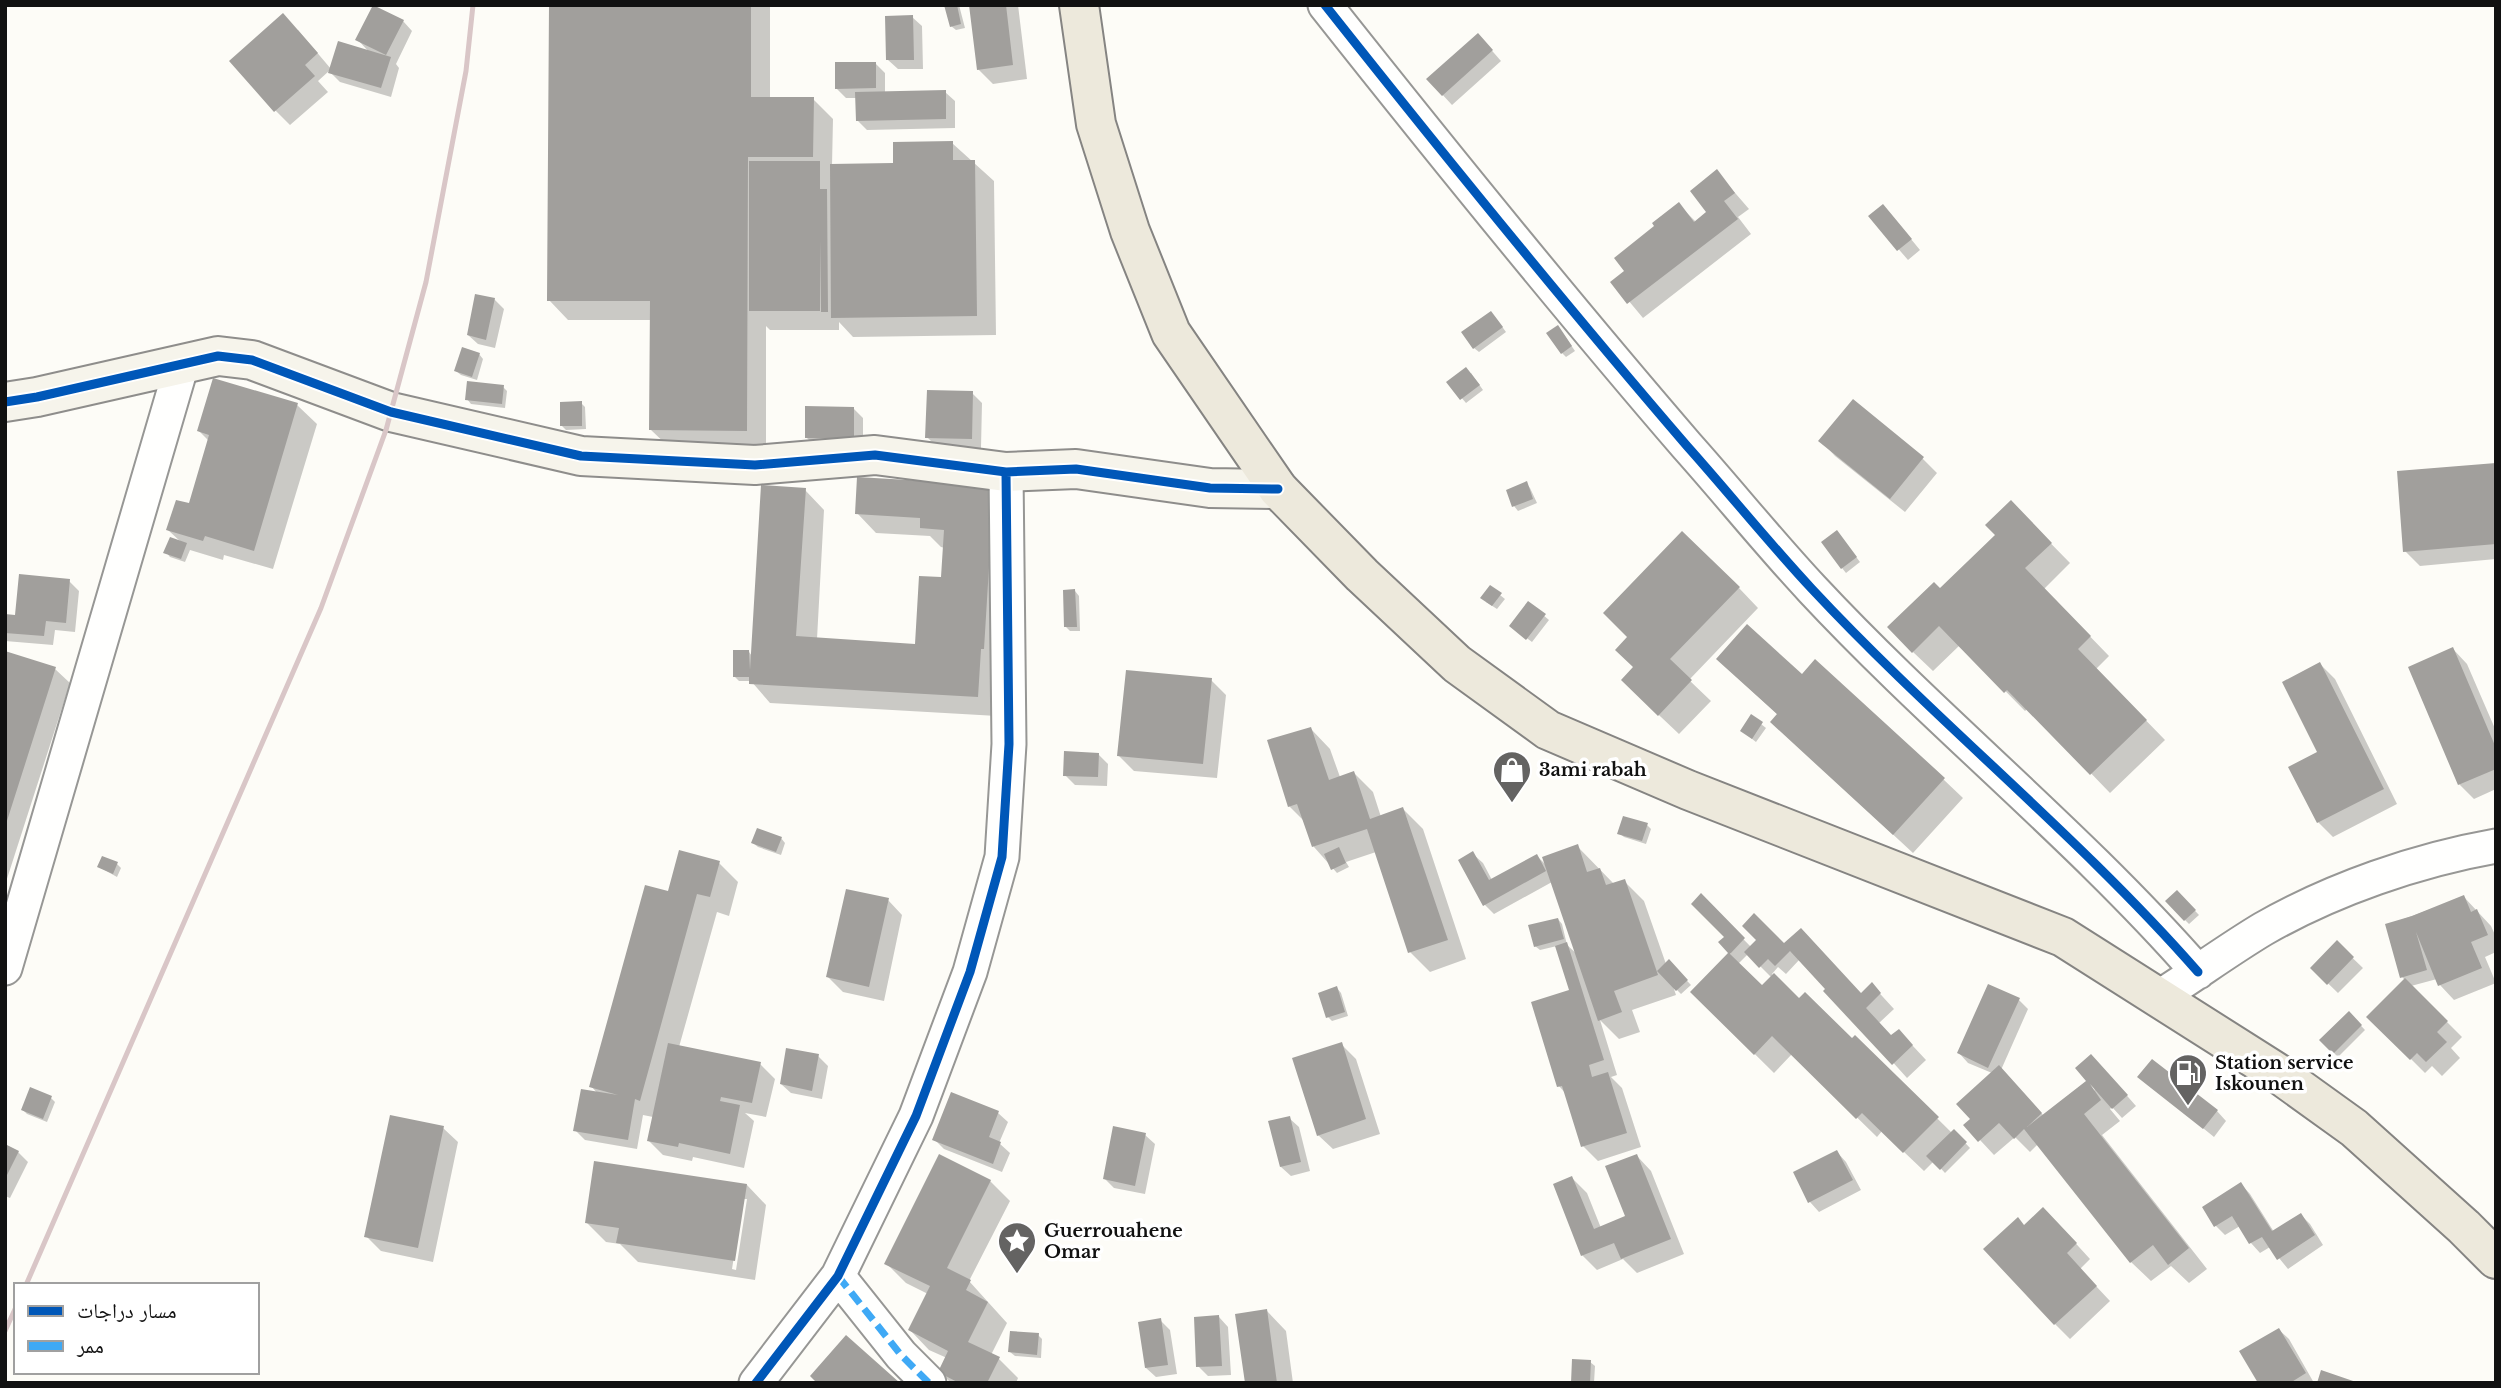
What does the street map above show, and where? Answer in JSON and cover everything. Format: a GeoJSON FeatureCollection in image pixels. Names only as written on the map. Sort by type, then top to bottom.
{"type":"FeatureCollection","features":[{"type":"Feature","properties":{"kind":"main road"},"geometry":{"type":"LineString","coordinates":[[1079,5],[1096,124],[1130,231],[1171,333],[1278,489],[1362,575],[1457,664],[1548,730],[1688,790],[2063,937],[2279,1074],[2354,1128],[2496,1259]]}},
{"type":"Feature","properties":{"kind":"street"},"geometry":{"type":"LineString","coordinates":[[1325,5],[1484,204],[1811,589],[1942,720],[2126,892],[2198,972]]}},
{"type":"Feature","properties":{"kind":"street"},"geometry":{"type":"LineString","coordinates":[[5,402],[218,356],[252,360],[391,412],[581,456],[755,465],[875,455],[1006,471],[1076,470],[1210,488],[1278,489]]}},
{"type":"Feature","properties":{"kind":"street"},"geometry":{"type":"LineString","coordinates":[[5,968],[182,364]]}},
{"type":"Feature","properties":{"kind":"street"},"geometry":{"type":"LineString","coordinates":[[756,1383],[838,1276],[916,1116],[970,972],[1002,857],[1009,744],[1006,471]]}},
{"type":"Feature","properties":{"kind":"street"},"geometry":{"type":"LineString","coordinates":[[2159,997],[2264,929],[2358,884],[2460,852],[2496,846]]}},
{"type":"Feature","properties":{"kind":"street"},"geometry":{"type":"LineString","coordinates":[[838,1276],[901,1355],[929,1383]]}},
{"type":"Feature","properties":{"kind":"building"},"geometry":{"type":"Polygon","coordinates":[[[373,5],[404,20],[386,55],[355,40],[373,5]]]}},
{"type":"Feature","properties":{"kind":"building"},"geometry":{"type":"Polygon","coordinates":[[[549,5],[751,5],[751,97],[814,97],[813,157],[748,157],[747,431],[649,430],[650,301],[547,301],[549,5]]]}},
{"type":"Feature","properties":{"kind":"building"},"geometry":{"type":"Polygon","coordinates":[[[944,5],[957,5],[961,24],[950,27],[944,5]]]}},
{"type":"Feature","properties":{"kind":"building"},"geometry":{"type":"Polygon","coordinates":[[[969,5],[1006,5],[1013,65],[977,70],[969,5]]]}},
{"type":"Feature","properties":{"kind":"building"},"geometry":{"type":"Polygon","coordinates":[[[283,13],[318,53],[305,65],[315,76],[274,112],[229,61],[283,13]]]}},
{"type":"Feature","properties":{"kind":"building"},"geometry":{"type":"Polygon","coordinates":[[[913,15],[914,60],[886,60],[885,16],[913,15]]]}},
{"type":"Feature","properties":{"kind":"building"},"geometry":{"type":"Polygon","coordinates":[[[1478,33],[1493,50],[1442,96],[1426,79],[1478,33]]]}},
{"type":"Feature","properties":{"kind":"building"},"geometry":{"type":"Polygon","coordinates":[[[338,41],[391,57],[381,88],[328,73],[338,41]]]}},
{"type":"Feature","properties":{"kind":"building"},"geometry":{"type":"Polygon","coordinates":[[[835,62],[876,62],[876,88],[835,89],[835,62]]]}},
{"type":"Feature","properties":{"kind":"building"},"geometry":{"type":"Polygon","coordinates":[[[946,90],[946,119],[856,121],[855,92],[946,90]]]}},
{"type":"Feature","properties":{"kind":"building"},"geometry":{"type":"Polygon","coordinates":[[[953,141],[953,160],[975,160],[977,316],[831,318],[830,164],[893,163],[893,142],[953,141]]]}},
{"type":"Feature","properties":{"kind":"building"},"geometry":{"type":"Polygon","coordinates":[[[749,161],[820,161],[820,189],[827,189],[828,312],[821,312],[821,240],[820,311],[749,311],[749,161]]]}},
{"type":"Feature","properties":{"kind":"building"},"geometry":{"type":"Polygon","coordinates":[[[1717,169],[1735,193],[1724,201],[1738,219],[1627,304],[1610,282],[1624,271],[1614,258],[1679,202],[1694,222],[1706,212],[1690,191],[1717,169]]]}},
{"type":"Feature","properties":{"kind":"building"},"geometry":{"type":"Polygon","coordinates":[[[1883,204],[1912,239],[1897,251],[1868,216],[1883,204]]]}},
{"type":"Feature","properties":{"kind":"building"},"geometry":{"type":"Polygon","coordinates":[[[475,294],[495,298],[486,340],[467,335],[475,294]]]}},
{"type":"Feature","properties":{"kind":"building"},"geometry":{"type":"Polygon","coordinates":[[[1491,311],[1503,327],[1473,349],[1461,332],[1491,311]]]}},
{"type":"Feature","properties":{"kind":"building"},"geometry":{"type":"Polygon","coordinates":[[[1558,325],[1572,346],[1561,354],[1546,333],[1558,325]]]}},
{"type":"Feature","properties":{"kind":"building"},"geometry":{"type":"Polygon","coordinates":[[[462,347],[480,353],[472,377],[454,371],[462,347]]]}},
{"type":"Feature","properties":{"kind":"building"},"geometry":{"type":"Polygon","coordinates":[[[1466,367],[1480,385],[1460,400],[1446,382],[1466,367]]]}},
{"type":"Feature","properties":{"kind":"building"},"geometry":{"type":"Polygon","coordinates":[[[213,378],[298,403],[254,551],[205,536],[203,541],[166,530],[176,500],[189,503],[209,435],[197,431],[213,378]]]}},
{"type":"Feature","properties":{"kind":"building"},"geometry":{"type":"Polygon","coordinates":[[[467,381],[504,385],[502,404],[465,400],[467,381]]]}},
{"type":"Feature","properties":{"kind":"building"},"geometry":{"type":"Polygon","coordinates":[[[927,390],[973,391],[972,439],[925,438],[927,390]]]}},
{"type":"Feature","properties":{"kind":"building"},"geometry":{"type":"Polygon","coordinates":[[[1853,399],[1924,457],[1890,499],[1818,441],[1853,399]]]}},
{"type":"Feature","properties":{"kind":"building"},"geometry":{"type":"Polygon","coordinates":[[[582,401],[582,426],[560,426],[560,402],[582,401]]]}},
{"type":"Feature","properties":{"kind":"building"},"geometry":{"type":"Polygon","coordinates":[[[805,406],[854,407],[854,439],[805,438],[805,406]]]}},
{"type":"Feature","properties":{"kind":"building"},"geometry":{"type":"Polygon","coordinates":[[[2496,463],[2496,544],[2403,552],[2397,471],[2496,463]]]}},
{"type":"Feature","properties":{"kind":"building"},"geometry":{"type":"Polygon","coordinates":[[[857,477],[994,485],[984,649],[981,649],[978,697],[749,684],[749,677],[733,677],[733,650],[749,650],[750,670],[761,485],[806,488],[796,636],[915,644],[919,576],[941,577],[944,530],[920,528],[920,518],[855,514],[857,477]]]}},
{"type":"Feature","properties":{"kind":"building"},"geometry":{"type":"Polygon","coordinates":[[[1527,481],[1533,499],[1512,507],[1506,490],[1527,481]]]}},
{"type":"Feature","properties":{"kind":"building"},"geometry":{"type":"Polygon","coordinates":[[[2011,500],[2052,543],[2025,568],[2091,636],[2078,649],[2147,720],[2090,775],[2007,690],[2004,693],[1939,626],[1912,653],[1887,627],[1934,582],[1940,588],[1995,535],[1985,525],[2011,500]]]}},
{"type":"Feature","properties":{"kind":"building"},"geometry":{"type":"Polygon","coordinates":[[[1837,530],[1857,557],[1841,569],[1821,542],[1837,530]]]}},
{"type":"Feature","properties":{"kind":"building"},"geometry":{"type":"Polygon","coordinates":[[[1682,531],[1740,587],[1670,659],[1692,680],[1658,716],[1621,680],[1633,667],[1615,650],[1627,637],[1603,613],[1682,531]]]}},
{"type":"Feature","properties":{"kind":"building"},"geometry":{"type":"Polygon","coordinates":[[[170,537],[187,543],[181,559],[163,553],[170,537]]]}},
{"type":"Feature","properties":{"kind":"building"},"geometry":{"type":"Polygon","coordinates":[[[19,574],[70,579],[66,623],[46,621],[44,636],[5,633],[5,614],[15,615],[19,574]]]}},
{"type":"Feature","properties":{"kind":"building"},"geometry":{"type":"Polygon","coordinates":[[[1490,585],[1502,593],[1492,606],[1480,598],[1490,585]]]}},
{"type":"Feature","properties":{"kind":"building"},"geometry":{"type":"Polygon","coordinates":[[[1075,589],[1077,627],[1064,627],[1063,590],[1075,589]]]}},
{"type":"Feature","properties":{"kind":"building"},"geometry":{"type":"Polygon","coordinates":[[[1528,601],[1546,614],[1526,640],[1509,626],[1528,601]]]}},
{"type":"Feature","properties":{"kind":"building"},"geometry":{"type":"Polygon","coordinates":[[[1747,624],[1802,674],[1815,659],[1945,778],[1893,835],[1770,722],[1777,714],[1716,659],[1747,624]]]}},
{"type":"Feature","properties":{"kind":"building"},"geometry":{"type":"Polygon","coordinates":[[[2453,647],[2496,748],[2496,769],[2458,785],[2408,667],[2453,647]]]}},
{"type":"Feature","properties":{"kind":"building"},"geometry":{"type":"Polygon","coordinates":[[[5,651],[56,667],[6,824],[6,701],[5,651]]]}},
{"type":"Feature","properties":{"kind":"building"},"geometry":{"type":"Polygon","coordinates":[[[2320,662],[2384,789],[2317,823],[2288,767],[2317,752],[2282,682],[2320,662]]]}},
{"type":"Feature","properties":{"kind":"building"},"geometry":{"type":"Polygon","coordinates":[[[1126,670],[1212,678],[1203,764],[1117,756],[1126,670]]]}},
{"type":"Feature","properties":{"kind":"building"},"geometry":{"type":"Polygon","coordinates":[[[1751,714],[1763,722],[1752,739],[1740,731],[1751,714]]]}},
{"type":"Feature","properties":{"kind":"building"},"geometry":{"type":"Polygon","coordinates":[[[1311,727],[1329,780],[1354,771],[1370,819],[1403,807],[1448,940],[1408,953],[1367,829],[1312,847],[1297,804],[1288,807],[1267,740],[1311,727]]]}},
{"type":"Feature","properties":{"kind":"building"},"geometry":{"type":"Polygon","coordinates":[[[1064,751],[1099,753],[1098,777],[1063,776],[1064,751]]]}},
{"type":"Feature","properties":{"kind":"building"},"geometry":{"type":"Polygon","coordinates":[[[1623,816],[1648,823],[1642,841],[1617,834],[1623,816]]]}},
{"type":"Feature","properties":{"kind":"building"},"geometry":{"type":"Polygon","coordinates":[[[757,828],[782,837],[776,852],[751,843],[757,828]]]}},
{"type":"Feature","properties":{"kind":"building"},"geometry":{"type":"Polygon","coordinates":[[[1578,844],[1587,872],[1600,868],[1606,885],[1625,879],[1658,975],[1614,991],[1622,1012],[1598,1021],[1542,857],[1578,844]]]}},
{"type":"Feature","properties":{"kind":"building"},"geometry":{"type":"Polygon","coordinates":[[[1339,847],[1346,863],[1331,870],[1324,854],[1339,847]]]}},
{"type":"Feature","properties":{"kind":"building"},"geometry":{"type":"Polygon","coordinates":[[[679,850],[720,861],[710,897],[697,894],[640,1101],[635,1099],[628,1140],[573,1131],[581,1089],[618,1095],[589,1087],[645,885],[668,891],[679,850]]]}},
{"type":"Feature","properties":{"kind":"building"},"geometry":{"type":"Polygon","coordinates":[[[1473,851],[1489,880],[1537,854],[1546,871],[1483,906],[1458,860],[1473,851]]]}},
{"type":"Feature","properties":{"kind":"building"},"geometry":{"type":"Polygon","coordinates":[[[102,856],[118,862],[113,874],[97,867],[102,856]]]}},
{"type":"Feature","properties":{"kind":"building"},"geometry":{"type":"Polygon","coordinates":[[[846,889],[889,898],[869,987],[826,977],[846,889]]]}},
{"type":"Feature","properties":{"kind":"building"},"geometry":{"type":"Polygon","coordinates":[[[2177,890],[2196,910],[2184,921],[2165,901],[2177,890]]]}},
{"type":"Feature","properties":{"kind":"building"},"geometry":{"type":"Polygon","coordinates":[[[1701,893],[1745,938],[1730,954],[1762,985],[1774,973],[1799,998],[1805,992],[1852,1038],[1855,1035],[1939,1117],[1903,1153],[1862,1113],[1856,1119],[1772,1036],[1754,1055],[1690,992],[1728,953],[1718,942],[1724,937],[1691,904],[1701,893]]]}},
{"type":"Feature","properties":{"kind":"building"},"geometry":{"type":"Polygon","coordinates":[[[2464,895],[2471,912],[2477,909],[2488,935],[2471,942],[2482,968],[2438,986],[2416,932],[2427,970],[2400,978],[2385,924],[2464,895]]]}},
{"type":"Feature","properties":{"kind":"building"},"geometry":{"type":"Polygon","coordinates":[[[1754,913],[1784,943],[1801,928],[1861,993],[1872,982],[1881,993],[1866,1008],[1891,1035],[1899,1029],[1913,1045],[1892,1065],[1790,951],[1775,966],[1768,959],[1759,968],[1744,952],[1756,940],[1742,926],[1754,913]]]}},
{"type":"Feature","properties":{"kind":"building"},"geometry":{"type":"Polygon","coordinates":[[[1558,918],[1564,939],[1534,947],[1528,925],[1558,918]]]}},
{"type":"Feature","properties":{"kind":"building"},"geometry":{"type":"Polygon","coordinates":[[[2337,940],[2354,957],[2327,985],[2310,968],[2337,940]]]}},
{"type":"Feature","properties":{"kind":"building"},"geometry":{"type":"Polygon","coordinates":[[[1567,942],[1604,1060],[1589,1065],[1592,1077],[1608,1072],[1627,1133],[1581,1147],[1562,1086],[1557,1087],[1531,1002],[1569,990],[1555,946],[1567,942]]]}},
{"type":"Feature","properties":{"kind":"building"},"geometry":{"type":"Polygon","coordinates":[[[1669,959],[1688,980],[1676,991],[1657,971],[1669,959]]]}},
{"type":"Feature","properties":{"kind":"building"},"geometry":{"type":"Polygon","coordinates":[[[2405,978],[2448,1021],[2437,1032],[2447,1042],[2426,1062],[2417,1053],[2410,1060],[2366,1017],[2405,978]]]}},
{"type":"Feature","properties":{"kind":"building"},"geometry":{"type":"Polygon","coordinates":[[[1988,984],[2020,998],[1988,1068],[1957,1053],[1988,984]]]}},
{"type":"Feature","properties":{"kind":"building"},"geometry":{"type":"Polygon","coordinates":[[[1337,986],[1345,1012],[1326,1018],[1318,993],[1337,986]]]}},
{"type":"Feature","properties":{"kind":"building"},"geometry":{"type":"Polygon","coordinates":[[[2349,1011],[2362,1025],[2333,1054],[2319,1040],[2349,1011]]]}},
{"type":"Feature","properties":{"kind":"building"},"geometry":{"type":"Polygon","coordinates":[[[1342,1042],[1366,1119],[1317,1136],[1292,1058],[1342,1042]]]}},
{"type":"Feature","properties":{"kind":"building"},"geometry":{"type":"Polygon","coordinates":[[[668,1043],[761,1062],[752,1103],[721,1097],[720,1101],[740,1105],[730,1154],[679,1143],[678,1147],[647,1141],[668,1043]]]}},
{"type":"Feature","properties":{"kind":"building"},"geometry":{"type":"Polygon","coordinates":[[[786,1048],[819,1054],[812,1091],[780,1084],[786,1048]]]}},
{"type":"Feature","properties":{"kind":"building"},"geometry":{"type":"Polygon","coordinates":[[[2091,1054],[2128,1095],[2112,1109],[2090,1084],[2101,1100],[2084,1114],[2189,1248],[2168,1265],[2153,1245],[2130,1263],[2024,1129],[2014,1139],[1999,1123],[1978,1142],[1963,1125],[1970,1119],[1956,1104],[1999,1065],[2042,1113],[2027,1127],[2086,1081],[2075,1068],[2091,1054]]]}},
{"type":"Feature","properties":{"kind":"building"},"geometry":{"type":"Polygon","coordinates":[[[2152,1059],[2218,1110],[2203,1129],[2137,1077],[2152,1059]]]}},
{"type":"Feature","properties":{"kind":"building"},"geometry":{"type":"Polygon","coordinates":[[[30,1087],[52,1096],[43,1119],[21,1110],[30,1087]]]}},
{"type":"Feature","properties":{"kind":"building"},"geometry":{"type":"Polygon","coordinates":[[[951,1092],[999,1111],[989,1137],[1001,1142],[993,1164],[932,1140],[951,1092]]]}},
{"type":"Feature","properties":{"kind":"building"},"geometry":{"type":"Polygon","coordinates":[[[390,1115],[444,1126],[418,1248],[364,1237],[390,1115]]]}},
{"type":"Feature","properties":{"kind":"building"},"geometry":{"type":"Polygon","coordinates":[[[1290,1116],[1301,1162],[1280,1167],[1268,1121],[1290,1116]]]}},
{"type":"Feature","properties":{"kind":"building"},"geometry":{"type":"Polygon","coordinates":[[[1113,1126],[1146,1133],[1135,1186],[1103,1179],[1113,1126]]]}},
{"type":"Feature","properties":{"kind":"building"},"geometry":{"type":"Polygon","coordinates":[[[1954,1129],[1967,1142],[1940,1170],[1926,1156],[1954,1129]]]}},
{"type":"Feature","properties":{"kind":"building"},"geometry":{"type":"Polygon","coordinates":[[[5,1144],[19,1151],[5,1179],[5,1144]]]}},
{"type":"Feature","properties":{"kind":"building"},"geometry":{"type":"Polygon","coordinates":[[[1837,1150],[1853,1180],[1808,1203],[1793,1172],[1837,1150]]]}},
{"type":"Feature","properties":{"kind":"building"},"geometry":{"type":"Polygon","coordinates":[[[939,1154],[991,1180],[947,1268],[971,1280],[966,1290],[988,1302],[968,1342],[1000,1357],[987,1383],[959,1383],[938,1372],[948,1351],[908,1330],[930,1286],[884,1264],[939,1154]]]}},
{"type":"Feature","properties":{"kind":"building"},"geometry":{"type":"Polygon","coordinates":[[[1637,1154],[1671,1239],[1621,1259],[1614,1243],[1581,1256],[1553,1184],[1572,1176],[1594,1229],[1625,1216],[1605,1166],[1637,1154]]]}},
{"type":"Feature","properties":{"kind":"building"},"geometry":{"type":"Polygon","coordinates":[[[594,1161],[747,1184],[735,1261],[616,1243],[619,1228],[585,1223],[594,1161]]]}},
{"type":"Feature","properties":{"kind":"building"},"geometry":{"type":"Polygon","coordinates":[[[2241,1182],[2272,1231],[2301,1213],[2315,1235],[2277,1260],[2262,1237],[2249,1244],[2232,1216],[2214,1227],[2202,1207],[2241,1182]]]}},
{"type":"Feature","properties":{"kind":"building"},"geometry":{"type":"Polygon","coordinates":[[[2043,1207],[2077,1243],[2067,1253],[2097,1286],[2054,1325],[1983,1249],[2018,1217],[2024,1225],[2043,1207]]]}},
{"type":"Feature","properties":{"kind":"building"},"geometry":{"type":"Polygon","coordinates":[[[1267,1309],[1277,1383],[1245,1383],[1235,1314],[1267,1309]]]}},
{"type":"Feature","properties":{"kind":"building"},"geometry":{"type":"Polygon","coordinates":[[[1219,1315],[1222,1366],[1196,1367],[1194,1317],[1219,1315]]]}},
{"type":"Feature","properties":{"kind":"building"},"geometry":{"type":"Polygon","coordinates":[[[1161,1318],[1168,1365],[1145,1368],[1138,1322],[1161,1318]]]}},
{"type":"Feature","properties":{"kind":"building"},"geometry":{"type":"Polygon","coordinates":[[[2279,1328],[2306,1373],[2290,1383],[2258,1383],[2239,1351],[2279,1328]]]}},
{"type":"Feature","properties":{"kind":"building"},"geometry":{"type":"Polygon","coordinates":[[[1010,1331],[1039,1333],[1037,1355],[1008,1352],[1010,1331]]]}},
{"type":"Feature","properties":{"kind":"building"},"geometry":{"type":"Polygon","coordinates":[[[846,1335],[900,1383],[817,1383],[810,1376],[846,1335]]]}},
{"type":"Feature","properties":{"kind":"building"},"geometry":{"type":"Polygon","coordinates":[[[1572,1359],[1591,1360],[1590,1383],[1571,1383],[1572,1359]]]}},
{"type":"Feature","properties":{"kind":"building"},"geometry":{"type":"Polygon","coordinates":[[[2321,1370],[2356,1382],[2317,1383],[2321,1370]]]}},
{"type":"Feature","properties":{"kind":"railway"},"geometry":{"type":"LineString","coordinates":[[27,1283],[321,608],[386,430],[426,282],[466,71],[473,5]]}},
{"type":"Feature","properties":{"kind":"railway"},"geometry":{"type":"LineString","coordinates":[[5,1331],[14,1311]]}},
{"type":"Feature","properties":{"kind":"marked path"},"geometry":{"type":"LineString","coordinates":[[838,1276],[901,1355],[929,1383]]}},
{"type":"Feature","properties":{"kind":"cycle path"},"geometry":{"type":"LineString","coordinates":[[1325,5],[1549,282],[1796,572],[1908,686],[2105,873],[2198,972]]}},
{"type":"Feature","properties":{"kind":"cycle path"},"geometry":{"type":"LineString","coordinates":[[5,402],[218,356],[252,360],[391,412],[581,456],[755,465],[875,455],[1006,472],[1076,469],[1210,488],[1278,489]]}},
{"type":"Feature","properties":{"kind":"cycle path"},"geometry":{"type":"LineString","coordinates":[[756,1383],[838,1276],[916,1116],[970,972],[1002,857],[1009,744],[1006,472]]}},
{"type":"Feature","properties":{"kind":"place","name":"3ami rabah"},"geometry":{"type":"Point","coordinates":[1512,804]}},
{"type":"Feature","properties":{"kind":"place","name":"Station service Iskounen"},"geometry":{"type":"Point","coordinates":[2188,1107]}},
{"type":"Feature","properties":{"kind":"place","name":"Guerrouahene Omar"},"geometry":{"type":"Point","coordinates":[1017,1275]}}]}
